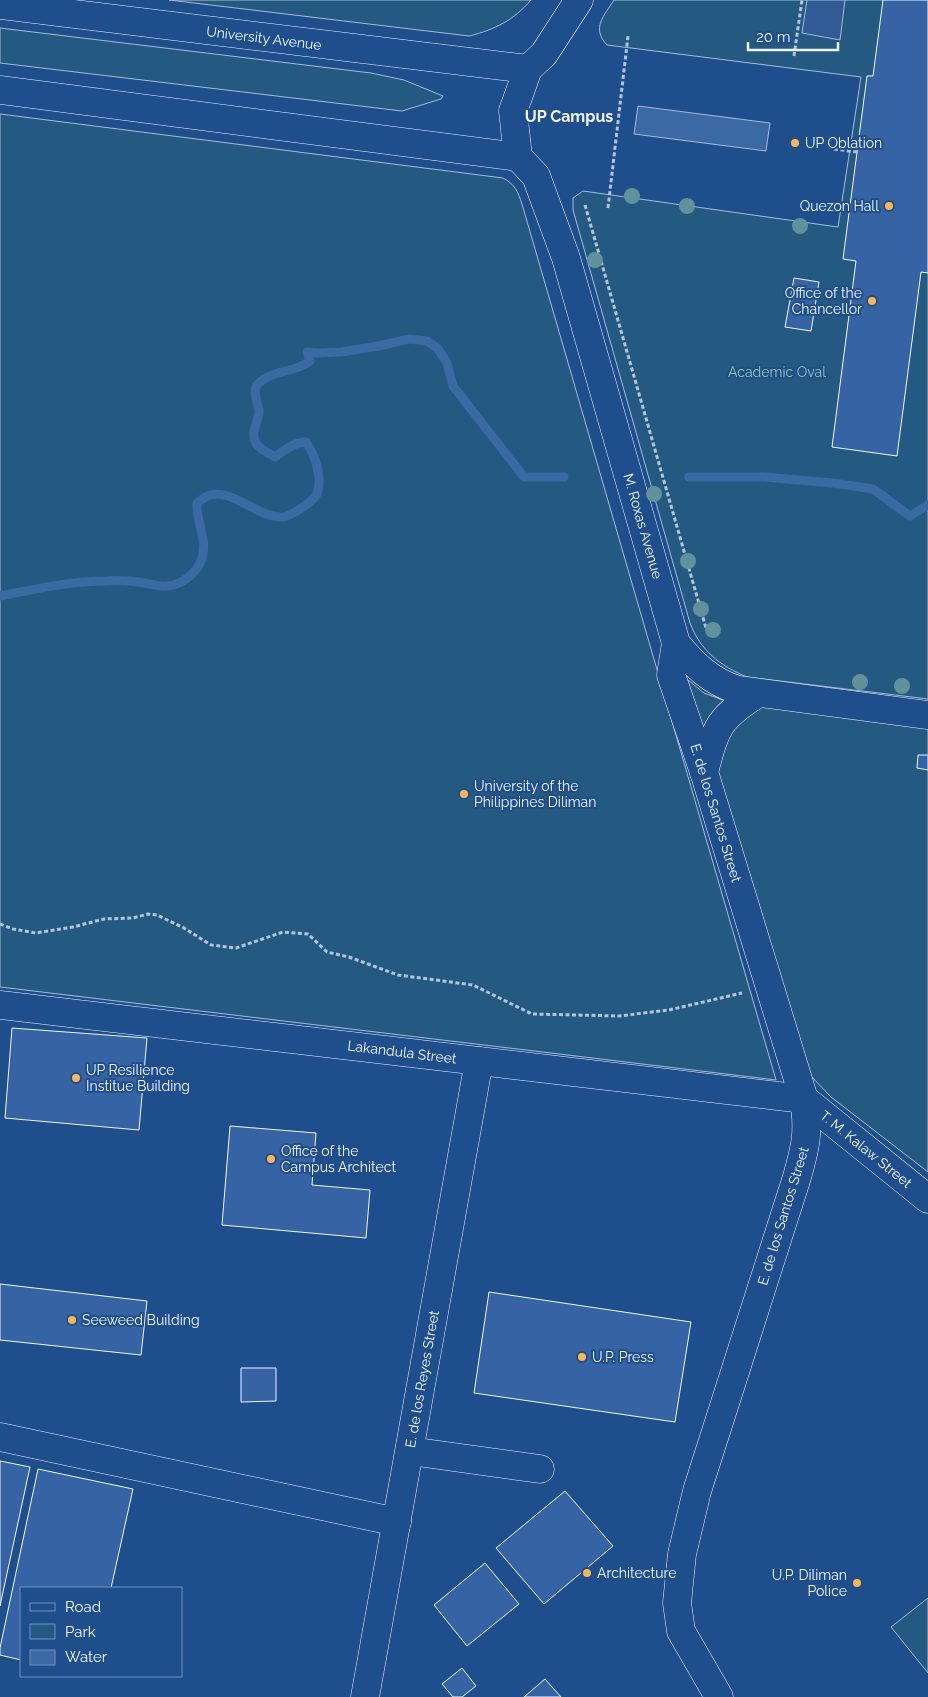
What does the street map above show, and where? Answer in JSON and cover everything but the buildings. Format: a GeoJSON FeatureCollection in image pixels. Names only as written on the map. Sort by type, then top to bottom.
{"type":"FeatureCollection","features":[{"type":"Feature","properties":{"kind":"street"},"geometry":{"type":"LineString","coordinates":[[0,90],[518,157],[513,111],[528,69],[544,54],[579,0]]}},
{"type":"Feature","properties":{"kind":"street","name":"University Avenue"},"geometry":{"type":"LineString","coordinates":[[0,6],[528,69]]}},
{"type":"Feature","properties":{"kind":"street","name":"M. Roxas Avenue"},"geometry":{"type":"LineString","coordinates":[[518,157],[536,176],[566,258],[676,644],[712,679],[728,688],[757,694],[928,715]]}},
{"type":"Feature","properties":{"kind":"street","name":"E. de los Santos Street"},"geometry":{"type":"LineString","coordinates":[[676,644],[671,675],[704,772],[804,1099],[808,1120],[806,1142],[697,1492],[682,1554],[677,1604],[681,1631],[719,1697]]}},
{"type":"Feature","properties":{"kind":"street"},"geometry":{"type":"LineString","coordinates":[[704,772],[718,727],[726,715],[757,694]]}},
{"type":"Feature","properties":{"kind":"street","name":"Lakandula Street"},"geometry":{"type":"LineString","coordinates":[[0,1005],[804,1099]]}},
{"type":"Feature","properties":{"kind":"street","name":"E. de los Reyes Street"},"geometry":{"type":"LineString","coordinates":[[365,1697],[479,1061]]}},
{"type":"Feature","properties":{"kind":"street","name":"T. M. Kalaw Street"},"geometry":{"type":"LineString","coordinates":[[804,1099],[928,1199]]}},
{"type":"Feature","properties":{"kind":"street"},"geometry":{"type":"LineString","coordinates":[[0,1437],[397,1522]]}},
{"type":"Feature","properties":{"kind":"street"},"geometry":{"type":"LineString","coordinates":[[410,1451],[540,1469]]}},
{"type":"Feature","properties":{"kind":"path"},"geometry":{"type":"LineString","coordinates":[[794,56],[802,0]]}},
{"type":"Feature","properties":{"kind":"path"},"geometry":{"type":"LineString","coordinates":[[608,208],[628,36]]}},
{"type":"Feature","properties":{"kind":"path"},"geometry":{"type":"LineString","coordinates":[[834,149],[857,152]]}},
{"type":"Feature","properties":{"kind":"path"},"geometry":{"type":"LineString","coordinates":[[585,205],[706,628],[713,639]]}},
{"type":"Feature","properties":{"kind":"path"},"geometry":{"type":"LineString","coordinates":[[0,924],[13,930],[36,933],[73,927],[104,919],[133,918],[148,914],[157,915],[184,928],[211,945],[236,948],[283,932],[308,934],[327,952],[348,957],[398,975],[473,984],[532,1014],[619,1016],[669,1010],[769,987]]}},
{"type":"Feature","properties":{"kind":"green space"},"geometry":{"type":"Polygon","coordinates":[[[169,0],[531,0],[511,19],[487,31],[469,36],[169,0]]]}},
{"type":"Feature","properties":{"kind":"green space","name":"Academic Oval"},"geometry":{"type":"Polygon","coordinates":[[[614,0],[928,0],[928,699],[747,677],[728,668],[712,656],[699,641],[690,623],[573,210],[573,198],[583,191],[838,227],[861,77],[607,45],[602,39],[600,28],[603,17],[614,0]]]}},
{"type":"Feature","properties":{"kind":"green space"},"geometry":{"type":"Polygon","coordinates":[[[0,28],[371,73],[404,80],[443,96],[441,99],[402,111],[0,63],[0,28]]]}},
{"type":"Feature","properties":{"kind":"green space"},"geometry":{"type":"Polygon","coordinates":[[[0,114],[503,178],[513,186],[522,204],[776,1080],[0,987],[0,114]]]}},
{"type":"Feature","properties":{"kind":"green space"},"geometry":{"type":"Polygon","coordinates":[[[683,676],[704,693],[728,702],[706,750],[683,676]]]}},
{"type":"Feature","properties":{"kind":"green space"},"geometry":{"type":"Polygon","coordinates":[[[749,703],[928,728],[928,1172],[831,1097],[807,1072],[711,757],[749,703]]]}},
{"type":"Feature","properties":{"kind":"green space"},"geometry":{"type":"Polygon","coordinates":[[[928,1598],[928,1673],[891,1627],[928,1598]]]}},
{"type":"Feature","properties":{"kind":"shaded area"},"geometry":{"type":"Polygon","coordinates":[[[807,0],[845,0],[840,40],[802,33],[807,0]]]}},
{"type":"Feature","properties":{"kind":"water"},"geometry":{"type":"Polygon","coordinates":[[[638,106],[770,123],[766,151],[634,134],[638,106]]]}},
{"type":"Feature","properties":{"kind":"waterway"},"geometry":{"type":"LineString","coordinates":[[0,596],[93,581],[126,581],[161,586],[177,584],[194,572],[203,555],[204,547],[197,503],[207,496],[218,494],[228,496],[260,511],[282,517],[309,503],[317,494],[319,474],[315,460],[306,442],[294,445],[275,457],[262,449],[254,439],[254,430],[259,414],[255,393],[257,386],[269,376],[305,365],[310,361],[307,352],[341,352],[409,339],[427,341],[438,349],[447,363],[453,386],[524,477],[564,477]]}},
{"type":"Feature","properties":{"kind":"waterway"},"geometry":{"type":"LineString","coordinates":[[689,477],[764,477],[833,483],[873,489],[910,516],[928,505]]}},
{"type":"Feature","properties":{"kind":"place","name":"UP Oblation"},"geometry":{"type":"Point","coordinates":[795,143]}},
{"type":"Feature","properties":{"kind":"place","name":"Quezon Hall"},"geometry":{"type":"Point","coordinates":[889,206]}},
{"type":"Feature","properties":{"kind":"place","name":"Office of the Chancellor"},"geometry":{"type":"Point","coordinates":[872,301]}},
{"type":"Feature","properties":{"kind":"place","name":"University of the Philippines Diliman"},"geometry":{"type":"Point","coordinates":[464,794]}},
{"type":"Feature","properties":{"kind":"place","name":"UP Resilience Institue Building"},"geometry":{"type":"Point","coordinates":[76,1078]}},
{"type":"Feature","properties":{"kind":"place","name":"Office of the Campus Architect"},"geometry":{"type":"Point","coordinates":[271,1159]}},
{"type":"Feature","properties":{"kind":"place","name":"Seeweed Building"},"geometry":{"type":"Point","coordinates":[72,1320]}},
{"type":"Feature","properties":{"kind":"place","name":"U.P. Press"},"geometry":{"type":"Point","coordinates":[582,1357]}},
{"type":"Feature","properties":{"kind":"place","name":"Architecture"},"geometry":{"type":"Point","coordinates":[587,1573]}},
{"type":"Feature","properties":{"kind":"place","name":"U.P. Diliman Police"},"geometry":{"type":"Point","coordinates":[857,1583]}},
{"type":"Feature","properties":{"kind":"district","name":"UP Campus"},"geometry":{"type":"Point","coordinates":[569,116]}}]}
